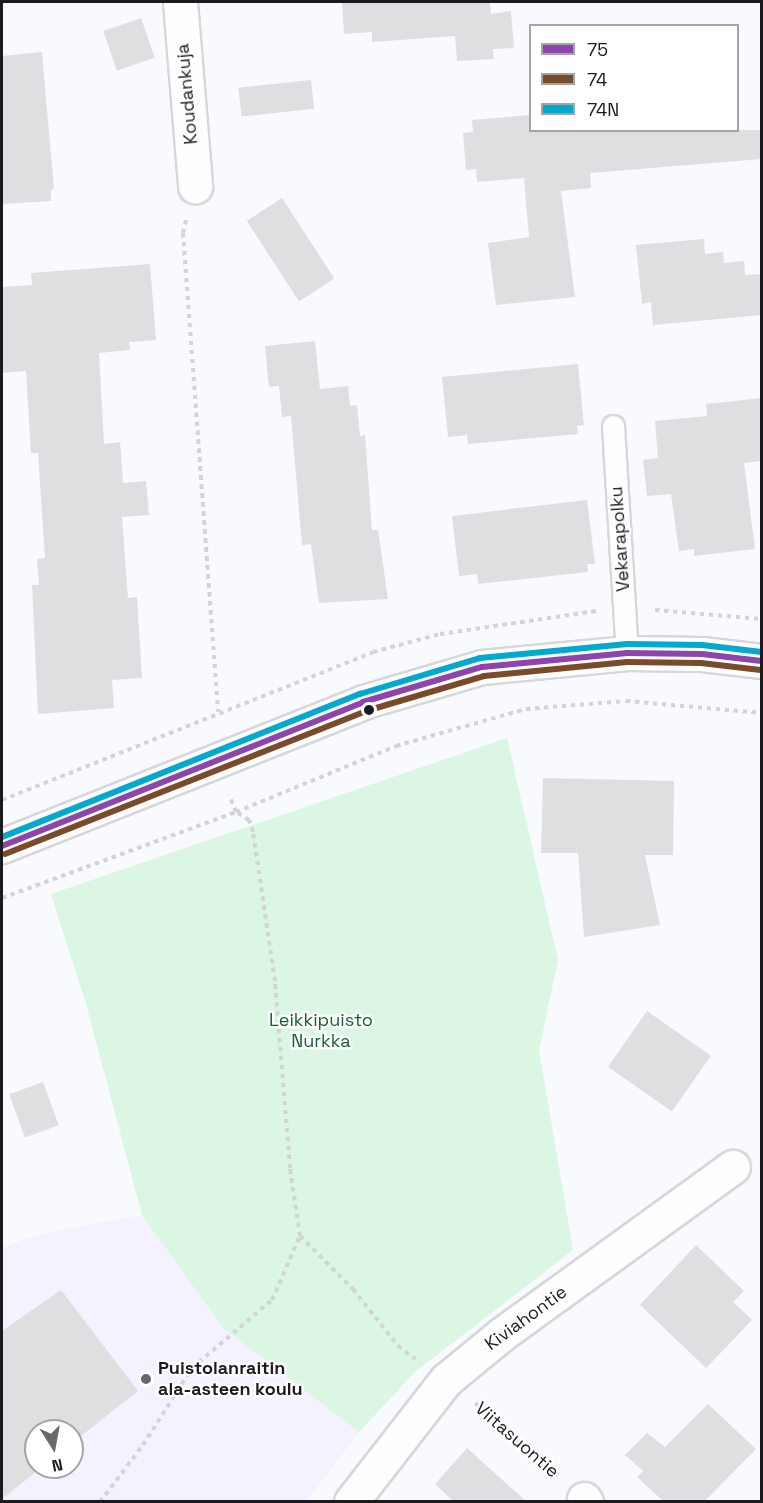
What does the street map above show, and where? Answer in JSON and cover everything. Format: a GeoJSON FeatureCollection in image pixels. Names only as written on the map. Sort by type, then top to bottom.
{"type":"FeatureCollection","features":[{"type":"Feature","properties":{"kind":"main road","name":"Koudankuja"},"geometry":{"type":"LineString","coordinates":[[180,2],[195,186]]}},
{"type":"Feature","properties":{"kind":"main road"},"geometry":{"type":"LineString","coordinates":[[2,846],[214,759],[418,683],[482,667],[627,652],[702,654],[762,662]]}},
{"type":"Feature","properties":{"kind":"main road","name":"Kiviahontie"},"geometry":{"type":"LineString","coordinates":[[351,1502],[446,1380],[502,1334],[733,1167]]}},
{"type":"Feature","properties":{"kind":"lane","name":"Vekarapolku"},"geometry":{"type":"LineString","coordinates":[[613,426],[627,652]]}},
{"type":"Feature","properties":{"kind":"path"},"geometry":{"type":"LineString","coordinates":[[195,186],[183,233],[218,712]]}},
{"type":"Feature","properties":{"kind":"path"},"geometry":{"type":"LineString","coordinates":[[2,898],[236,812],[396,746],[526,709],[626,701],[762,713]]}},
{"type":"Feature","properties":{"kind":"path"},"geometry":{"type":"LineString","coordinates":[[100,1502],[143,1445],[192,1368],[272,1300],[300,1236],[290,1168],[275,981],[253,831],[249,820],[236,812]]}},
{"type":"Feature","properties":{"kind":"path","name":"Viitasuontie"},"geometry":{"type":"LineString","coordinates":[[300,1236],[353,1289],[398,1346],[446,1380],[520,1440],[585,1500]]}},
{"type":"Feature","properties":{"kind":"shaded area","name":"Puistolanraitin ala-asteen koulu"},"geometry":{"type":"Polygon","coordinates":[[[142,1215],[223,1328],[359,1432],[307,1501],[2,1501],[2,1248],[40,1234],[142,1215]]]}},
{"type":"Feature","properties":{"kind":"green space","name":"Leikkipuisto Nurkka"},"geometry":{"type":"Polygon","coordinates":[[[507,738],[558,960],[539,1050],[573,1250],[415,1372],[359,1432],[223,1328],[142,1215],[86,1004],[51,894],[507,738]]]}},
{"type":"Feature","properties":{"kind":"building"},"geometry":{"type":"Polygon","coordinates":[[[342,2],[490,2],[491,14],[511,11],[514,48],[493,49],[494,59],[457,61],[455,36],[372,42],[372,32],[344,34],[342,2]]]}},
{"type":"Feature","properties":{"kind":"building"},"geometry":{"type":"Polygon","coordinates":[[[141,18],[155,58],[117,71],[103,31],[141,18]]]}},
{"type":"Feature","properties":{"kind":"building"},"geometry":{"type":"Polygon","coordinates":[[[42,52],[54,189],[51,190],[51,201],[2,204],[2,56],[42,52]]]}},
{"type":"Feature","properties":{"kind":"building"},"geometry":{"type":"Polygon","coordinates":[[[311,80],[314,109],[241,116],[238,88],[311,80]]]}},
{"type":"Feature","properties":{"kind":"building"},"geometry":{"type":"Polygon","coordinates":[[[529,115],[529,132],[739,132],[739,130],[762,130],[762,159],[590,173],[591,188],[561,191],[575,297],[496,305],[488,243],[529,237],[524,178],[477,182],[476,169],[466,170],[463,133],[473,132],[472,120],[529,115]]]}},
{"type":"Feature","properties":{"kind":"building"},"geometry":{"type":"Polygon","coordinates":[[[282,198],[334,279],[299,301],[247,221],[282,198]]]}},
{"type":"Feature","properties":{"kind":"building"},"geometry":{"type":"Polygon","coordinates":[[[704,239],[705,254],[723,252],[724,263],[744,261],[745,275],[762,274],[762,315],[653,325],[651,302],[642,304],[636,245],[704,239]]]}},
{"type":"Feature","properties":{"kind":"building"},"geometry":{"type":"Polygon","coordinates":[[[150,264],[156,340],[129,342],[130,350],[99,353],[104,444],[120,442],[123,483],[146,481],[149,515],[122,517],[128,598],[137,597],[142,678],[112,680],[114,708],[38,714],[32,585],[39,585],[37,559],[45,558],[38,453],[31,453],[26,371],[2,373],[2,287],[32,285],[31,273],[150,264]]]}},
{"type":"Feature","properties":{"kind":"building"},"geometry":{"type":"Polygon","coordinates":[[[315,341],[320,389],[348,386],[350,406],[357,405],[360,436],[365,435],[372,530],[378,530],[388,599],[319,603],[311,544],[302,545],[291,416],[282,417],[279,386],[269,387],[265,346],[315,341]]]}},
{"type":"Feature","properties":{"kind":"building"},"geometry":{"type":"Polygon","coordinates":[[[578,364],[584,425],[577,426],[578,434],[468,444],[467,435],[448,437],[442,377],[578,364]]]}},
{"type":"Feature","properties":{"kind":"building"},"geometry":{"type":"Polygon","coordinates":[[[762,398],[762,461],[744,463],[755,549],[694,556],[694,549],[679,551],[671,494],[647,496],[643,460],[658,458],[655,421],[707,416],[706,404],[762,398]]]}},
{"type":"Feature","properties":{"kind":"building"},"geometry":{"type":"Polygon","coordinates":[[[587,500],[595,564],[587,564],[588,572],[478,584],[477,574],[459,576],[452,516],[587,500]]]}},
{"type":"Feature","properties":{"kind":"building"},"geometry":{"type":"Polygon","coordinates":[[[543,778],[674,781],[673,855],[645,855],[660,925],[584,937],[578,853],[541,853],[543,778]]]}},
{"type":"Feature","properties":{"kind":"building"},"geometry":{"type":"Polygon","coordinates":[[[647,1011],[711,1056],[672,1111],[608,1067],[647,1011]]]}},
{"type":"Feature","properties":{"kind":"building"},"geometry":{"type":"Polygon","coordinates":[[[43,1082],[59,1125],[25,1138],[9,1094],[43,1082]]]}},
{"type":"Feature","properties":{"kind":"building"},"geometry":{"type":"Polygon","coordinates":[[[696,1245],[744,1291],[733,1302],[752,1320],[706,1368],[640,1305],[696,1245]]]}},
{"type":"Feature","properties":{"kind":"building"},"geometry":{"type":"Polygon","coordinates":[[[61,1290],[138,1391],[84,1434],[84,1419],[24,1419],[24,1479],[27,1479],[2,1499],[2,1331],[61,1290]]]}},
{"type":"Feature","properties":{"kind":"building"},"geometry":{"type":"Polygon","coordinates":[[[708,1404],[756,1449],[704,1502],[664,1502],[637,1477],[643,1471],[625,1455],[647,1433],[665,1447],[708,1404]]]}},
{"type":"Feature","properties":{"kind":"building"},"geometry":{"type":"Polygon","coordinates":[[[467,1448],[527,1502],[454,1502],[435,1484],[467,1448]]]}},
{"type":"Feature","properties":{"kind":"transit line","name":"74N"},"geometry":{"type":"LineString","coordinates":[[2,837],[360,694],[480,658],[627,644],[702,645],[762,652]]}},
{"type":"Feature","properties":{"kind":"transit line","name":"75"},"geometry":{"type":"LineString","coordinates":[[2,846],[363,702],[482,667],[627,653],[702,654],[762,661]]}},
{"type":"Feature","properties":{"kind":"transit line","name":"74"},"geometry":{"type":"LineString","coordinates":[[5,854],[366,711],[484,676],[627,662],[701,663],[761,670]]}},
{"type":"Feature","properties":{"kind":"place","name":"Puistolanraitin ala-asteen koulu"},"geometry":{"type":"Point","coordinates":[146,1379]}}]}
